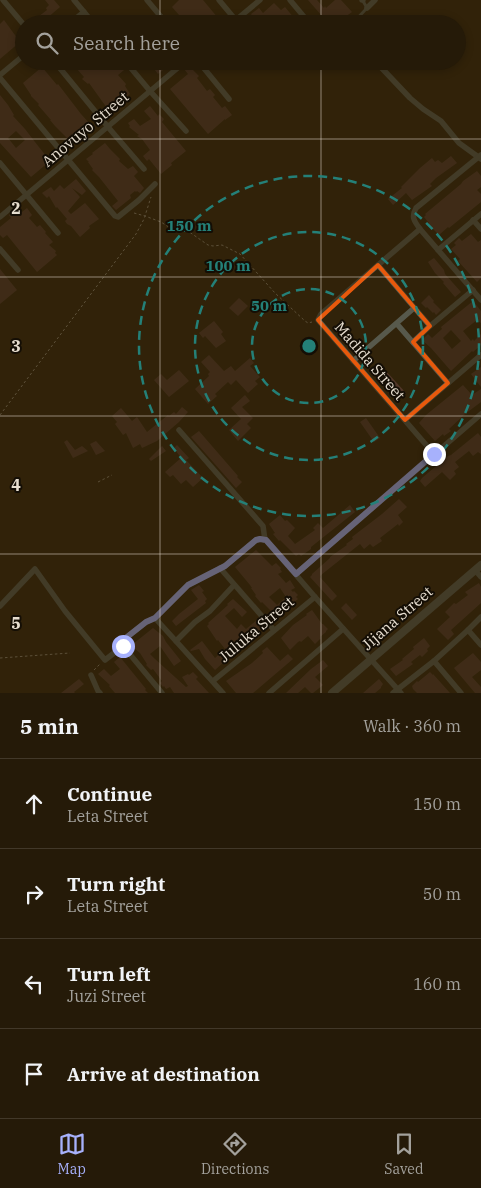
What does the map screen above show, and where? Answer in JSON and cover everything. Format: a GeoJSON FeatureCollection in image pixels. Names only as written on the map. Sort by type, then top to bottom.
{"type":"FeatureCollection","features":[{"type":"Feature","properties":{"kind":"street"},"geometry":{"type":"LineString","coordinates":[[4,0],[16,15]]}},
{"type":"Feature","properties":{"kind":"street"},"geometry":{"type":"LineString","coordinates":[[74,0],[86,15]]}},
{"type":"Feature","properties":{"kind":"street"},"geometry":{"type":"LineString","coordinates":[[147,0],[160,15]]}},
{"type":"Feature","properties":{"kind":"street"},"geometry":{"type":"LineString","coordinates":[[219,0],[230,15]]}},
{"type":"Feature","properties":{"kind":"street"},"geometry":{"type":"LineString","coordinates":[[243,15],[260,0]]}},
{"type":"Feature","properties":{"kind":"street"},"geometry":{"type":"LineString","coordinates":[[290,0],[302,15]]}},
{"type":"Feature","properties":{"kind":"street"},"geometry":{"type":"LineString","coordinates":[[367,8],[375,0]]}},
{"type":"Feature","properties":{"kind":"street"},"geometry":{"type":"LineString","coordinates":[[80,15],[84,12]]}},
{"type":"Feature","properties":{"kind":"street"},"geometry":{"type":"LineString","coordinates":[[15,64],[0,76],[115,216],[118,217],[156,184]]}},
{"type":"Feature","properties":{"kind":"street"},"geometry":{"type":"LineString","coordinates":[[61,70],[144,168]]}},
{"type":"Feature","properties":{"kind":"street"},"geometry":{"type":"LineString","coordinates":[[132,70],[186,131]]}},
{"type":"Feature","properties":{"kind":"street","name":"Anovuyo Street"},"geometry":{"type":"LineString","coordinates":[[0,217],[175,70]]}},
{"type":"Feature","properties":{"kind":"street"},"geometry":{"type":"LineString","coordinates":[[205,70],[229,99]]}},
{"type":"Feature","properties":{"kind":"street"},"geometry":{"type":"LineString","coordinates":[[384,70],[410,98],[441,121],[459,142],[480,157],[416,208],[413,217],[420,229],[481,300]]}},
{"type":"Feature","properties":{"kind":"street"},"geometry":{"type":"LineString","coordinates":[[0,164],[58,233]]}},
{"type":"Feature","properties":{"kind":"street"},"geometry":{"type":"LineString","coordinates":[[438,250],[481,214]]}},
{"type":"Feature","properties":{"kind":"street"},"geometry":{"type":"LineString","coordinates":[[473,220],[481,229]]}},
{"type":"Feature","properties":{"kind":"street","name":"Madida Street"},"geometry":{"type":"LineString","coordinates":[[420,229],[321,314],[318,320],[434,454]]}},
{"type":"Feature","properties":{"kind":"street"},"geometry":{"type":"LineString","coordinates":[[0,249],[18,270]]}},
{"type":"Feature","properties":{"kind":"street"},"geometry":{"type":"LineString","coordinates":[[378,265],[430,326]]}},
{"type":"Feature","properties":{"kind":"street"},"geometry":{"type":"LineString","coordinates":[[413,342],[473,290]]}},
{"type":"Feature","properties":{"kind":"street"},"geometry":{"type":"LineString","coordinates":[[353,361],[414,308]]}},
{"type":"Feature","properties":{"kind":"street"},"geometry":{"type":"LineString","coordinates":[[397,324],[448,383]]}},
{"type":"Feature","properties":{"kind":"street"},"geometry":{"type":"LineString","coordinates":[[405,420],[481,355]]}},
{"type":"Feature","properties":{"kind":"street"},"geometry":{"type":"LineString","coordinates":[[296,574],[481,414]]}},
{"type":"Feature","properties":{"kind":"street"},"geometry":{"type":"LineString","coordinates":[[179,430],[263,526],[265,540],[397,692],[481,618]]}},
{"type":"Feature","properties":{"kind":"street"},"geometry":{"type":"LineString","coordinates":[[0,606],[35,569],[65,611],[105,660],[123,646],[127,637],[146,622],[155,618],[188,585],[220,568],[256,540],[265,540]]}},
{"type":"Feature","properties":{"kind":"street"},"geometry":{"type":"LineString","coordinates":[[478,567],[481,577]]}},
{"type":"Feature","properties":{"kind":"street","name":"Jijana Street"},"geometry":{"type":"LineString","coordinates":[[332,693],[478,567]]}},
{"type":"Feature","properties":{"kind":"street"},"geometry":{"type":"LineString","coordinates":[[220,568],[274,630]]}},
{"type":"Feature","properties":{"kind":"street"},"geometry":{"type":"LineString","coordinates":[[176,641],[210,611],[234,585]]}},
{"type":"Feature","properties":{"kind":"street","name":"Juluka Street"},"geometry":{"type":"LineString","coordinates":[[213,681],[315,597]]}},
{"type":"Feature","properties":{"kind":"street"},"geometry":{"type":"LineString","coordinates":[[155,618],[223,693]]}},
{"type":"Feature","properties":{"kind":"street"},"geometry":{"type":"LineString","coordinates":[[269,693],[343,629]]}},
{"type":"Feature","properties":{"kind":"street"},"geometry":{"type":"LineString","coordinates":[[468,630],[481,646]]}},
{"type":"Feature","properties":{"kind":"street"},"geometry":{"type":"LineString","coordinates":[[123,646],[162,693]]}},
{"type":"Feature","properties":{"kind":"street"},"geometry":{"type":"LineString","coordinates":[[434,661],[460,693]]}},
{"type":"Feature","properties":{"kind":"street"},"geometry":{"type":"LineString","coordinates":[[91,675],[98,692]]}},
{"type":"Feature","properties":{"kind":"lane"},"geometry":{"type":"LineString","coordinates":[[360,15],[367,8],[363,0]]}},
{"type":"Feature","properties":{"kind":"path"},"geometry":{"type":"LineString","coordinates":[[0,416],[136,234],[145,216],[156,184]]}},
{"type":"Feature","properties":{"kind":"path"},"geometry":{"type":"LineString","coordinates":[[124,212],[137,213],[162,222],[167,226],[188,231],[208,245],[222,245],[240,254],[275,293],[304,321],[311,323],[318,320]]}},
{"type":"Feature","properties":{"kind":"path"},"geometry":{"type":"LineString","coordinates":[[98,482],[112,475]]}},
{"type":"Feature","properties":{"kind":"path"},"geometry":{"type":"LineString","coordinates":[[0,658],[70,653]]}},
{"type":"Feature","properties":{"kind":"path"},"geometry":{"type":"LineString","coordinates":[[91,675],[105,660]]}},
{"type":"Feature","properties":{"kind":"highlighted area"},"geometry":{"type":"Polygon","coordinates":[[[378,265],[430,326],[413,342],[448,383],[405,420],[318,320],[378,265]]]}},
{"type":"Feature","properties":{"kind":"building"},"geometry":{"type":"Polygon","coordinates":[[[45,0],[54,0],[60,7],[51,15],[41,15],[47,10],[46,8],[49,5],[45,0]]]}},
{"type":"Feature","properties":{"kind":"building"},"geometry":{"type":"Polygon","coordinates":[[[179,0],[203,0],[216,15],[179,15],[172,7],[179,0]]]}},
{"type":"Feature","properties":{"kind":"building"},"geometry":{"type":"Polygon","coordinates":[[[308,0],[317,0],[326,8],[335,0],[341,0],[352,12],[348,15],[321,15],[308,0]]]}},
{"type":"Feature","properties":{"kind":"building"},"geometry":{"type":"Polygon","coordinates":[[[274,3],[281,10],[285,7],[292,15],[251,14],[259,8],[263,13],[274,3]]]}},
{"type":"Feature","properties":{"kind":"building"},"geometry":{"type":"Polygon","coordinates":[[[4,20],[15,35],[15,46],[0,59],[0,24],[4,20]]]}},
{"type":"Feature","properties":{"kind":"building"},"geometry":{"type":"Polygon","coordinates":[[[38,70],[44,70],[58,84],[91,127],[83,136],[72,143],[50,120],[23,83],[38,70]]]}},
{"type":"Feature","properties":{"kind":"building"},"geometry":{"type":"Polygon","coordinates":[[[78,70],[124,70],[118,75],[126,84],[125,86],[130,94],[111,109],[107,108],[89,83],[82,79],[84,77],[78,70]]]}},
{"type":"Feature","properties":{"kind":"building"},"geometry":{"type":"Polygon","coordinates":[[[155,70],[163,70],[158,74],[155,70]]]}},
{"type":"Feature","properties":{"kind":"building"},"geometry":{"type":"Polygon","coordinates":[[[185,70],[193,70],[199,76],[197,78],[207,91],[210,89],[215,95],[213,97],[222,108],[225,106],[232,115],[208,134],[170,89],[188,74],[185,70]]]}},
{"type":"Feature","properties":{"kind":"building"},"geometry":{"type":"Polygon","coordinates":[[[0,95],[8,105],[13,116],[50,161],[31,177],[0,143],[0,95]],[[16,131],[8,138],[16,148],[25,140],[16,131]]]}},
{"type":"Feature","properties":{"kind":"building"},"geometry":{"type":"Polygon","coordinates":[[[150,106],[158,116],[159,114],[164,119],[162,122],[186,151],[161,174],[149,159],[147,161],[143,156],[150,150],[142,139],[137,136],[139,135],[129,127],[128,123],[134,119],[140,126],[151,119],[144,111],[150,106]]]}},
{"type":"Feature","properties":{"kind":"building"},"geometry":{"type":"Polygon","coordinates":[[[105,143],[128,169],[133,166],[138,172],[134,176],[144,188],[140,193],[135,191],[130,195],[131,198],[116,210],[112,206],[118,201],[92,170],[86,159],[105,143]]]}},
{"type":"Feature","properties":{"kind":"building"},"geometry":{"type":"Polygon","coordinates":[[[451,156],[457,163],[436,178],[430,184],[432,186],[412,200],[406,193],[393,205],[388,199],[432,158],[435,162],[438,160],[442,163],[451,156]]]}},
{"type":"Feature","properties":{"kind":"building"},"geometry":{"type":"Polygon","coordinates":[[[477,171],[481,176],[481,187],[477,190],[481,194],[481,202],[439,235],[428,224],[424,217],[425,214],[477,171]]]}},
{"type":"Feature","properties":{"kind":"building"},"geometry":{"type":"Polygon","coordinates":[[[76,179],[86,191],[82,195],[72,188],[80,197],[68,211],[71,214],[85,203],[99,219],[89,226],[90,228],[80,237],[67,224],[65,221],[67,219],[56,208],[49,196],[47,198],[42,193],[51,187],[54,191],[60,185],[64,189],[76,179]]]}},
{"type":"Feature","properties":{"kind":"building"},"geometry":{"type":"Polygon","coordinates":[[[27,208],[32,215],[29,218],[37,227],[40,225],[46,232],[53,242],[49,245],[56,251],[57,255],[37,272],[7,235],[3,238],[0,235],[0,227],[11,218],[9,215],[14,211],[17,214],[27,208]]]}},
{"type":"Feature","properties":{"kind":"building"},"geometry":{"type":"Polygon","coordinates":[[[471,234],[478,242],[481,240],[481,278],[477,282],[458,261],[460,259],[451,249],[456,245],[454,243],[459,238],[462,241],[471,234]]]}},
{"type":"Feature","properties":{"kind":"building"},"geometry":{"type":"Polygon","coordinates":[[[434,258],[461,292],[455,297],[428,262],[434,258]]]}},
{"type":"Feature","properties":{"kind":"building"},"geometry":{"type":"Polygon","coordinates":[[[0,269],[17,290],[0,304],[0,269]]]}},
{"type":"Feature","properties":{"kind":"building"},"geometry":{"type":"Polygon","coordinates":[[[429,295],[441,310],[436,315],[421,303],[429,295]]]}},
{"type":"Feature","properties":{"kind":"building"},"geometry":{"type":"Polygon","coordinates":[[[239,298],[248,306],[238,316],[229,308],[239,298]]]}},
{"type":"Feature","properties":{"kind":"building"},"geometry":{"type":"Polygon","coordinates":[[[473,301],[481,311],[481,323],[477,320],[463,331],[471,341],[473,339],[474,341],[481,334],[481,345],[451,371],[422,340],[428,334],[432,338],[442,329],[441,327],[473,301]],[[451,330],[443,338],[452,349],[461,341],[451,330]]]}},
{"type":"Feature","properties":{"kind":"building"},"geometry":{"type":"Polygon","coordinates":[[[214,321],[223,332],[221,334],[226,341],[216,348],[205,336],[203,338],[199,333],[214,321]]]}},
{"type":"Feature","properties":{"kind":"building"},"geometry":{"type":"Polygon","coordinates":[[[209,355],[224,371],[231,366],[235,371],[250,358],[254,363],[250,366],[260,377],[255,381],[258,384],[248,393],[236,380],[231,385],[228,382],[215,394],[217,396],[208,404],[195,389],[209,376],[210,372],[201,362],[209,355]]]}},
{"type":"Feature","properties":{"kind":"building"},"geometry":{"type":"Polygon","coordinates":[[[481,367],[481,387],[471,374],[481,367]]]}},
{"type":"Feature","properties":{"kind":"building"},"geometry":{"type":"Polygon","coordinates":[[[179,370],[189,381],[169,397],[154,380],[161,374],[167,380],[179,370]]]}},
{"type":"Feature","properties":{"kind":"building"},"geometry":{"type":"Polygon","coordinates":[[[385,370],[406,393],[399,397],[380,374],[385,370]]]}},
{"type":"Feature","properties":{"kind":"building"},"geometry":{"type":"Polygon","coordinates":[[[463,385],[472,395],[481,389],[481,402],[449,429],[451,431],[444,436],[443,434],[435,441],[419,423],[463,385]]]}},
{"type":"Feature","properties":{"kind":"building"},"geometry":{"type":"Polygon","coordinates":[[[245,395],[250,401],[242,407],[253,418],[247,424],[251,428],[238,441],[229,430],[241,419],[231,408],[245,395]]]}},
{"type":"Feature","properties":{"kind":"building"},"geometry":{"type":"Polygon","coordinates":[[[182,407],[188,412],[179,422],[157,441],[142,448],[140,444],[133,448],[126,433],[123,435],[112,416],[121,408],[132,421],[137,417],[147,432],[168,415],[174,412],[176,414],[182,407]]]}},
{"type":"Feature","properties":{"kind":"building"},"geometry":{"type":"Polygon","coordinates":[[[366,418],[380,438],[374,442],[360,422],[366,418]]]}},
{"type":"Feature","properties":{"kind":"building"},"geometry":{"type":"Polygon","coordinates":[[[199,431],[242,482],[236,488],[191,437],[199,431]]]}},
{"type":"Feature","properties":{"kind":"building"},"geometry":{"type":"Polygon","coordinates":[[[478,433],[481,437],[481,454],[478,452],[473,456],[469,451],[455,462],[459,467],[454,471],[456,474],[450,480],[442,472],[425,487],[420,481],[422,478],[478,433]]]}},
{"type":"Feature","properties":{"kind":"building"},"geometry":{"type":"Polygon","coordinates":[[[67,440],[75,450],[82,446],[88,451],[73,458],[64,442],[67,440]]]}},
{"type":"Feature","properties":{"kind":"building"},"geometry":{"type":"Polygon","coordinates":[[[96,441],[105,451],[96,455],[90,444],[96,441]]]}},
{"type":"Feature","properties":{"kind":"building"},"geometry":{"type":"Polygon","coordinates":[[[177,445],[189,458],[186,460],[203,478],[193,487],[186,480],[181,484],[173,475],[170,477],[165,472],[181,458],[174,448],[177,445]]]}},
{"type":"Feature","properties":{"kind":"building"},"geometry":{"type":"Polygon","coordinates":[[[162,446],[166,451],[151,461],[149,459],[162,446]]]}},
{"type":"Feature","properties":{"kind":"building"},"geometry":{"type":"Polygon","coordinates":[[[399,499],[407,507],[398,515],[403,522],[399,526],[398,524],[380,538],[382,541],[373,547],[370,544],[364,549],[360,544],[321,575],[320,577],[337,596],[332,601],[310,577],[330,557],[347,545],[353,539],[352,537],[399,499]]]}},
{"type":"Feature","properties":{"kind":"building"},"geometry":{"type":"Polygon","coordinates":[[[350,505],[355,512],[301,556],[299,554],[296,556],[279,541],[273,534],[275,533],[269,524],[280,515],[285,521],[287,520],[295,528],[288,536],[295,544],[315,530],[313,528],[318,523],[323,528],[350,505]]]}},
{"type":"Feature","properties":{"kind":"building"},"geometry":{"type":"Polygon","coordinates":[[[256,550],[272,566],[276,563],[281,568],[282,572],[278,574],[286,583],[290,580],[295,588],[291,590],[298,595],[296,597],[298,599],[292,604],[290,601],[282,609],[284,612],[278,618],[255,596],[250,585],[235,567],[256,550]],[[280,588],[269,597],[277,605],[286,597],[280,588]]]}},
{"type":"Feature","properties":{"kind":"building"},"geometry":{"type":"Polygon","coordinates":[[[479,583],[481,587],[481,603],[451,630],[454,634],[448,640],[437,629],[450,617],[445,612],[454,603],[456,604],[468,595],[465,592],[479,583]]]}},
{"type":"Feature","properties":{"kind":"building"},"geometry":{"type":"Polygon","coordinates":[[[199,585],[204,591],[202,592],[207,599],[206,603],[176,626],[172,621],[198,599],[191,590],[199,585]]]}},
{"type":"Feature","properties":{"kind":"building"},"geometry":{"type":"Polygon","coordinates":[[[233,599],[247,612],[242,617],[234,608],[225,616],[237,629],[241,624],[246,629],[258,619],[264,626],[215,670],[199,649],[190,650],[202,641],[215,658],[225,649],[207,626],[233,599]]]}},
{"type":"Feature","properties":{"kind":"building"},"geometry":{"type":"Polygon","coordinates":[[[346,603],[357,615],[352,620],[341,608],[346,603]]]}},
{"type":"Feature","properties":{"kind":"building"},"geometry":{"type":"Polygon","coordinates":[[[312,610],[328,629],[315,644],[308,636],[290,650],[281,638],[293,625],[312,610]]]}},
{"type":"Feature","properties":{"kind":"building"},"geometry":{"type":"Polygon","coordinates":[[[153,628],[163,636],[181,661],[174,666],[160,646],[150,654],[186,687],[188,686],[182,677],[193,672],[198,677],[196,679],[209,693],[174,693],[170,687],[166,689],[163,687],[160,683],[162,681],[153,669],[151,670],[146,665],[133,644],[153,628]]]}},
{"type":"Feature","properties":{"kind":"building"},"geometry":{"type":"Polygon","coordinates":[[[424,638],[430,646],[427,649],[428,651],[422,657],[420,655],[411,662],[413,664],[396,676],[390,669],[403,660],[414,649],[413,647],[424,638]]]}},
{"type":"Feature","properties":{"kind":"building"},"geometry":{"type":"Polygon","coordinates":[[[267,647],[280,661],[288,654],[293,659],[253,693],[236,693],[226,681],[252,663],[267,647]]]}},
{"type":"Feature","properties":{"kind":"building"},"geometry":{"type":"Polygon","coordinates":[[[473,653],[481,662],[481,670],[472,677],[481,687],[481,693],[475,693],[454,668],[473,653]]]}},
{"type":"Feature","properties":{"kind":"building"},"geometry":{"type":"Polygon","coordinates":[[[120,657],[148,693],[115,693],[110,685],[98,674],[104,669],[111,676],[120,669],[114,662],[120,657]]]}},
{"type":"Feature","properties":{"kind":"building"},"geometry":{"type":"Polygon","coordinates":[[[323,660],[328,666],[315,677],[323,685],[313,693],[305,687],[298,693],[286,693],[311,669],[323,660]]]}},
{"type":"Feature","properties":{"kind":"building"},"geometry":{"type":"Polygon","coordinates":[[[430,672],[450,693],[417,693],[413,689],[412,686],[417,681],[430,672]]]}},
{"type":"Feature","properties":{"kind":"building"},"geometry":{"type":"Polygon","coordinates":[[[79,679],[84,684],[75,693],[61,693],[79,679]]]}},
{"type":"Feature","properties":{"kind":"building"},"geometry":{"type":"Polygon","coordinates":[[[379,679],[383,684],[381,688],[375,693],[363,693],[379,679]]]}},
{"type":"Feature","properties":{"kind":"route"},"geometry":{"type":"LineString","coordinates":[[123,646],[127,637],[146,622],[155,618],[188,585],[225,566],[256,540],[266,540],[296,574],[434,454]]}}]}
